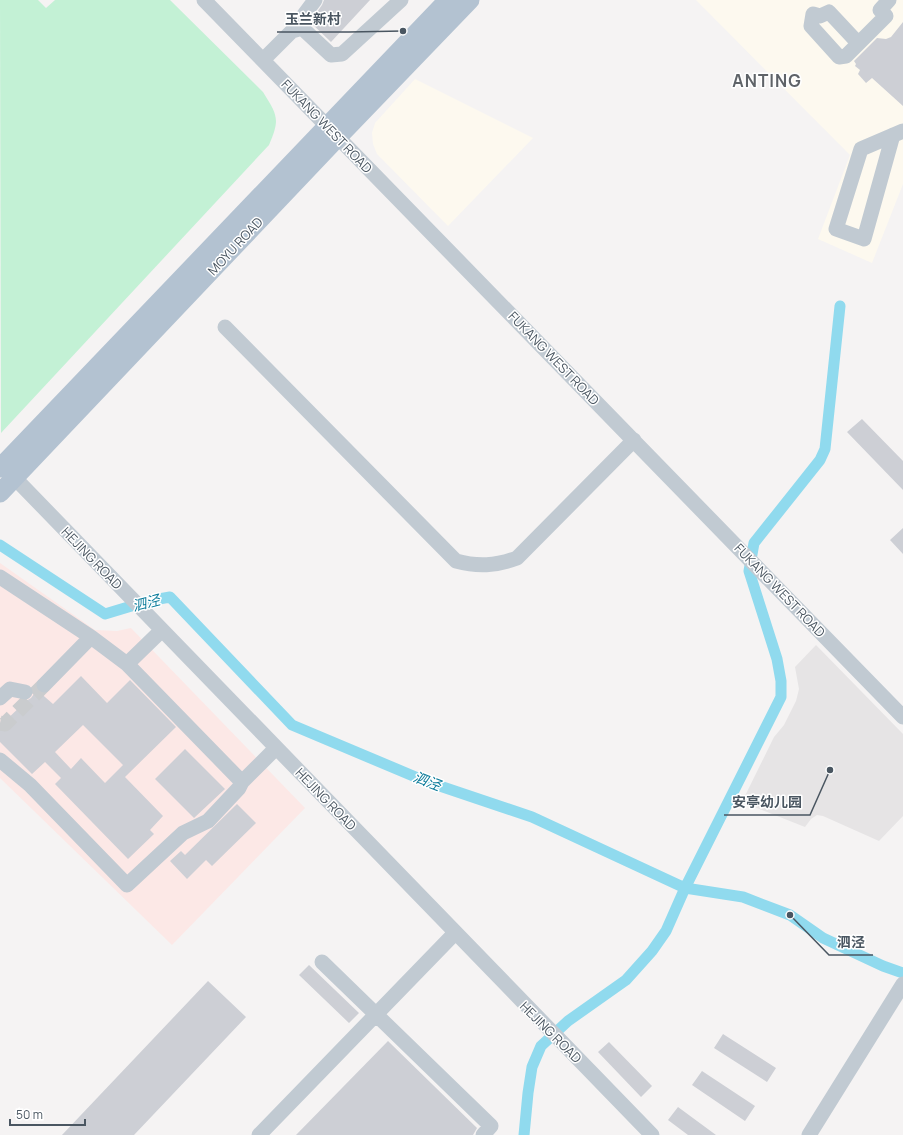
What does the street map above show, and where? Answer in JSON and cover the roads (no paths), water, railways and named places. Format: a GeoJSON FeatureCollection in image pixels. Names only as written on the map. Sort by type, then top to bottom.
{"type":"FeatureCollection","features":[{"type":"Feature","properties":{"kind":"main road","name":"MOYU ROAD"},"geometry":{"type":"LineString","coordinates":[[333,131],[448,0]]}},
{"type":"Feature","properties":{"kind":"main road","name":"MOYU ROAD"},"geometry":{"type":"LineString","coordinates":[[0,493],[4,469],[333,131],[470,0]]}},
{"type":"Feature","properties":{"kind":"street","name":"FUKANG WEST ROAD"},"geometry":{"type":"LineString","coordinates":[[204,0],[903,717]]}},
{"type":"Feature","properties":{"kind":"street"},"geometry":{"type":"LineString","coordinates":[[263,60],[292,31],[315,0]]}},
{"type":"Feature","properties":{"kind":"street"},"geometry":{"type":"LineString","coordinates":[[292,31],[302,28],[331,55],[342,54],[401,0]]}},
{"type":"Feature","properties":{"kind":"street"},"geometry":{"type":"LineString","coordinates":[[858,42],[886,16],[880,10],[890,0]]}},
{"type":"Feature","properties":{"kind":"street"},"geometry":{"type":"LineString","coordinates":[[898,133],[864,239],[836,229],[861,149],[898,133]]}},
{"type":"Feature","properties":{"kind":"street"},"geometry":{"type":"LineString","coordinates":[[225,327],[456,561],[474,566],[502,564],[517,558],[634,440]]}},
{"type":"Feature","properties":{"kind":"street","name":"HEJING ROAD"},"geometry":{"type":"LineString","coordinates":[[4,469],[652,1135]]}},
{"type":"Feature","properties":{"kind":"street"},"geometry":{"type":"LineString","coordinates":[[0,576],[91,637],[127,664],[242,782]]}},
{"type":"Feature","properties":{"kind":"street"},"geometry":{"type":"LineString","coordinates":[[127,664],[162,630]]}},
{"type":"Feature","properties":{"kind":"street"},"geometry":{"type":"LineString","coordinates":[[44,685],[91,637]]}},
{"type":"Feature","properties":{"kind":"street"},"geometry":{"type":"LineString","coordinates":[[0,698],[10,689],[25,692]]}},
{"type":"Feature","properties":{"kind":"street"},"geometry":{"type":"LineString","coordinates":[[0,760],[30,785],[127,885],[182,833],[208,821],[239,788],[242,782],[276,748]]}},
{"type":"Feature","properties":{"kind":"street"},"geometry":{"type":"LineString","coordinates":[[259,1135],[455,933]]}},
{"type":"Feature","properties":{"kind":"street"},"geometry":{"type":"LineString","coordinates":[[322,962],[491,1126],[483,1135]]}},
{"type":"Feature","properties":{"kind":"street"},"geometry":{"type":"LineString","coordinates":[[809,1135],[902,985]]}},
{"type":"Feature","properties":{"kind":"waterway"},"geometry":{"type":"LineString","coordinates":[[524,1135],[532,1067],[541,1046],[568,1021],[626,980],[652,951],[666,931],[685,888],[781,697],[781,681],[777,659],[749,571],[754,543],[820,460],[825,449],[840,306]]}},
{"type":"Feature","properties":{"kind":"waterway","name":"泗泾"},"geometry":{"type":"LineString","coordinates":[[0,545],[105,614],[148,601],[170,597],[292,725],[425,781],[532,817],[685,888],[743,897],[790,915],[823,938],[883,966],[903,973]]}},
{"type":"Feature","properties":{"kind":"tunnel"},"geometry":{"type":"LineString","coordinates":[[0,723],[5,724],[44,685]]}},
{"type":"Feature","properties":{"kind":"place","name":"玉兰新村"},"geometry":{"type":"Point","coordinates":[403,31]}},
{"type":"Feature","properties":{"kind":"place","name":"安亭幼儿园"},"geometry":{"type":"Point","coordinates":[830,770]}},
{"type":"Feature","properties":{"kind":"place","name":"泗泾"},"geometry":{"type":"Point","coordinates":[790,915]}},
{"type":"Feature","properties":{"kind":"district","name":"ANTING"},"geometry":{"type":"Point","coordinates":[767,81]}}]}
